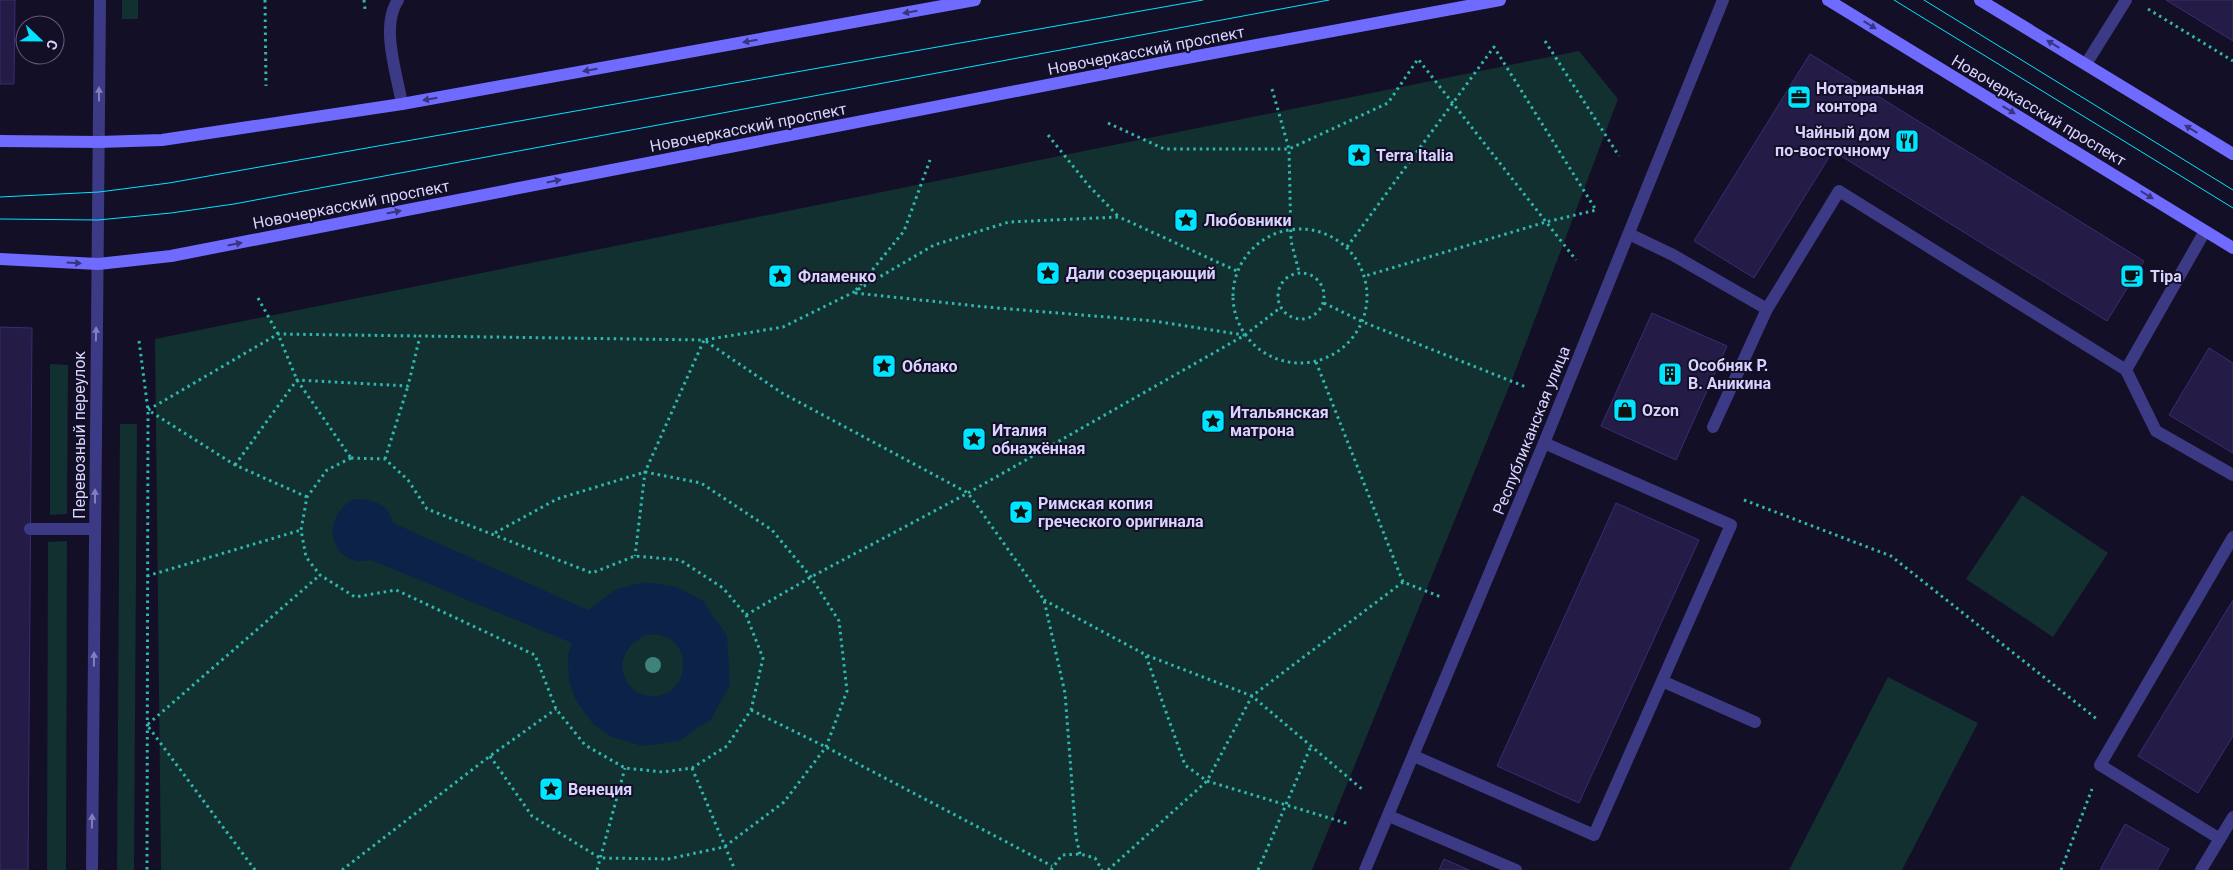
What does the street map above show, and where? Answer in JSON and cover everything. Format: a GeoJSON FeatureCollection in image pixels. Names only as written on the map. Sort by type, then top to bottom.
{"type":"FeatureCollection","features":[{"type":"Feature","properties":{"kind":"main road"},"geometry":{"type":"LineString","coordinates":[[0,141],[99,142],[162,140],[402,104],[975,0]]}},
{"type":"Feature","properties":{"kind":"main road","name":"Новочеркасский проспект"},"geometry":{"type":"LineString","coordinates":[[0,259],[98,264],[171,256],[1165,62],[1500,0]]}},
{"type":"Feature","properties":{"kind":"main road","name":"Новочеркасский проспект"},"geometry":{"type":"LineString","coordinates":[[1828,0],[2233,248]]}},
{"type":"Feature","properties":{"kind":"main road"},"geometry":{"type":"LineString","coordinates":[[1980,0],[2233,154]]}},
{"type":"Feature","properties":{"kind":"street","name":"Перевозный переулок"},"geometry":{"type":"LineString","coordinates":[[92,870],[100,0]]}},
{"type":"Feature","properties":{"kind":"street"},"geometry":{"type":"LineString","coordinates":[[398,0],[392,8],[388,28],[402,104]]}},
{"type":"Feature","properties":{"kind":"street","name":"Республиканская улица"},"geometry":{"type":"LineString","coordinates":[[1365,870],[1544,442],[1723,0]]}},
{"type":"Feature","properties":{"kind":"street"},"geometry":{"type":"LineString","coordinates":[[2086,64],[2126,0]]}},
{"type":"Feature","properties":{"kind":"street"},"geometry":{"type":"LineString","coordinates":[[1713,427],[1767,309],[1839,191],[2126,370],[2156,432],[2233,475]]}},
{"type":"Feature","properties":{"kind":"street"},"geometry":{"type":"LineString","coordinates":[[2126,370],[2205,231]]}},
{"type":"Feature","properties":{"kind":"street"},"geometry":{"type":"LineString","coordinates":[[1628,234],[1673,255],[1767,309]]}},
{"type":"Feature","properties":{"kind":"street"},"geometry":{"type":"LineString","coordinates":[[1414,756],[1594,835],[1731,525],[1544,442]]}},
{"type":"Feature","properties":{"kind":"street"},"geometry":{"type":"LineString","coordinates":[[30,529],[95,529]]}},
{"type":"Feature","properties":{"kind":"street"},"geometry":{"type":"LineString","coordinates":[[2220,839],[2100,765],[2233,537]]}},
{"type":"Feature","properties":{"kind":"street"},"geometry":{"type":"LineString","coordinates":[[1662,681],[1755,722]]}},
{"type":"Feature","properties":{"kind":"street"},"geometry":{"type":"LineString","coordinates":[[1389,816],[1516,870]]}},
{"type":"Feature","properties":{"kind":"street"},"geometry":{"type":"LineString","coordinates":[[2201,870],[2233,817]]}},
{"type":"Feature","properties":{"kind":"path"},"geometry":{"type":"LineString","coordinates":[[265,0],[266,86]]}},
{"type":"Feature","properties":{"kind":"path"},"geometry":{"type":"LineString","coordinates":[[2141,5],[2233,60]]}},
{"type":"Feature","properties":{"kind":"path"},"geometry":{"type":"LineString","coordinates":[[1545,41],[1619,156]]}},
{"type":"Feature","properties":{"kind":"path"},"geometry":{"type":"LineString","coordinates":[[1347,247],[1494,47],[1596,210],[1546,222],[1365,276]]}},
{"type":"Feature","properties":{"kind":"path"},"geometry":{"type":"LineString","coordinates":[[1108,123],[1164,149],[1289,149],[1388,103],[1418,59],[1576,260]]}},
{"type":"Feature","properties":{"kind":"path"},"geometry":{"type":"LineString","coordinates":[[1272,89],[1289,149],[1291,241],[1299,272]]}},
{"type":"Feature","properties":{"kind":"path"},"geometry":{"type":"LineString","coordinates":[[1048,136],[1089,186],[1120,218],[1237,271]]}},
{"type":"Feature","properties":{"kind":"path"},"geometry":{"type":"LineString","coordinates":[[854,292],[904,231],[930,160]]}},
{"type":"Feature","properties":{"kind":"path"},"geometry":{"type":"LineString","coordinates":[[148,410],[278,334],[704,340],[783,327],[854,292],[934,245],[1009,222],[1120,218]]}},
{"type":"Feature","properties":{"kind":"path"},"geometry":{"type":"LineString","coordinates":[[1291,229],[1321,232],[1347,247],[1365,276],[1368,300],[1363,322],[1344,348],[1316,362],[1276,360],[1245,335],[1233,304],[1237,271],[1250,251],[1268,236],[1291,229]]}},
{"type":"Feature","properties":{"kind":"path"},"geometry":{"type":"LineString","coordinates":[[1299,272],[1314,276],[1324,288],[1324,303],[1312,317],[1294,319],[1280,308],[1277,292],[1284,278],[1299,272]]}},
{"type":"Feature","properties":{"kind":"path"},"geometry":{"type":"LineString","coordinates":[[854,292],[986,307],[1154,321],[1245,335]]}},
{"type":"Feature","properties":{"kind":"path"},"geometry":{"type":"LineString","coordinates":[[258,298],[278,334],[297,380],[351,458]]}},
{"type":"Feature","properties":{"kind":"path"},"geometry":{"type":"LineString","coordinates":[[1324,303],[1363,322],[1526,387]]}},
{"type":"Feature","properties":{"kind":"path"},"geometry":{"type":"LineString","coordinates":[[746,614],[968,493],[1245,335],[1280,308]]}},
{"type":"Feature","properties":{"kind":"path"},"geometry":{"type":"LineString","coordinates":[[385,460],[408,386],[420,336]]}},
{"type":"Feature","properties":{"kind":"path"},"geometry":{"type":"LineString","coordinates":[[635,556],[645,472],[704,340]]}},
{"type":"Feature","properties":{"kind":"path"},"geometry":{"type":"LineString","coordinates":[[704,340],[782,393],[968,493],[1044,600],[1065,692],[1076,837],[1080,854]]}},
{"type":"Feature","properties":{"kind":"path"},"geometry":{"type":"LineString","coordinates":[[138,341],[148,410],[147,870]]}},
{"type":"Feature","properties":{"kind":"path"},"geometry":{"type":"LineString","coordinates":[[1316,362],[1403,582],[1441,597]]}},
{"type":"Feature","properties":{"kind":"path"},"geometry":{"type":"LineString","coordinates":[[297,380],[408,386]]}},
{"type":"Feature","properties":{"kind":"path"},"geometry":{"type":"LineString","coordinates":[[235,465],[297,380]]}},
{"type":"Feature","properties":{"kind":"path"},"geometry":{"type":"LineString","coordinates":[[148,410],[235,465],[307,497]]}},
{"type":"Feature","properties":{"kind":"path"},"geometry":{"type":"LineString","coordinates":[[351,458],[385,460],[408,480],[427,508],[592,573],[635,556],[680,560],[723,588],[746,614],[763,658],[751,710],[727,746],[692,768],[663,772],[625,768],[585,745],[556,709],[534,655],[396,590],[355,597],[320,575],[306,556],[301,530],[307,497],[327,470],[351,458]]}},
{"type":"Feature","properties":{"kind":"path"},"geometry":{"type":"LineString","coordinates":[[490,756],[532,816],[600,858],[668,859],[724,847],[784,802],[826,747],[847,691],[839,621],[811,577],[772,530],[701,483],[645,472],[557,499],[493,534]]}},
{"type":"Feature","properties":{"kind":"path"},"geometry":{"type":"LineString","coordinates":[[1735,497],[1891,556],[2118,736]]}},
{"type":"Feature","properties":{"kind":"path"},"geometry":{"type":"LineString","coordinates":[[147,576],[301,530]]}},
{"type":"Feature","properties":{"kind":"path"},"geometry":{"type":"LineString","coordinates":[[147,725],[320,575]]}},
{"type":"Feature","properties":{"kind":"path"},"geometry":{"type":"LineString","coordinates":[[1108,870],[1207,781],[1252,696],[1403,582]]}},
{"type":"Feature","properties":{"kind":"path"},"geometry":{"type":"LineString","coordinates":[[1044,600],[1146,655],[1252,696],[1363,790]]}},
{"type":"Feature","properties":{"kind":"path"},"geometry":{"type":"LineString","coordinates":[[1146,655],[1185,765],[1207,781],[1349,824]]}},
{"type":"Feature","properties":{"kind":"path"},"geometry":{"type":"LineString","coordinates":[[342,870],[490,756],[556,709]]}},
{"type":"Feature","properties":{"kind":"path"},"geometry":{"type":"LineString","coordinates":[[751,710],[826,747],[1052,868],[1062,855],[1080,854],[1095,858],[1102,870]]}},
{"type":"Feature","properties":{"kind":"path"},"geometry":{"type":"LineString","coordinates":[[147,725],[255,870]]}},
{"type":"Feature","properties":{"kind":"path"},"geometry":{"type":"LineString","coordinates":[[1258,870],[1311,746]]}},
{"type":"Feature","properties":{"kind":"path"},"geometry":{"type":"LineString","coordinates":[[2061,870],[2070,851],[2100,765]]}},
{"type":"Feature","properties":{"kind":"path"},"geometry":{"type":"LineString","coordinates":[[597,870],[625,768]]}},
{"type":"Feature","properties":{"kind":"path"},"geometry":{"type":"LineString","coordinates":[[692,768],[735,870]]}},
{"type":"Feature","properties":{"kind":"green space"},"geometry":{"type":"Polygon","coordinates":[[[122,0],[138,0],[138,19],[122,19],[122,0]]]}},
{"type":"Feature","properties":{"kind":"green space"},"geometry":{"type":"Polygon","coordinates":[[[1579,51],[1618,99],[1513,377],[1312,870],[161,870],[155,339],[1579,51]]]}},
{"type":"Feature","properties":{"kind":"green space"},"geometry":{"type":"Polygon","coordinates":[[[50,364],[68,365],[67,514],[50,515],[50,364]]]}},
{"type":"Feature","properties":{"kind":"green space"},"geometry":{"type":"Polygon","coordinates":[[[120,424],[137,424],[134,870],[117,870],[120,424]]]}},
{"type":"Feature","properties":{"kind":"green space"},"geometry":{"type":"Polygon","coordinates":[[[2022,495],[2108,553],[2053,637],[1966,579],[2022,495]]]}},
{"type":"Feature","properties":{"kind":"green space"},"geometry":{"type":"Polygon","coordinates":[[[67,541],[66,870],[47,870],[48,542],[67,541]]]}},
{"type":"Feature","properties":{"kind":"green space"},"geometry":{"type":"Polygon","coordinates":[[[1888,677],[1978,723],[1902,870],[1789,870],[1888,677]]]}},
{"type":"Feature","properties":{"kind":"water"},"geometry":{"type":"Polygon","coordinates":[[[354,499],[373,501],[388,511],[393,523],[588,610],[617,589],[645,582],[677,587],[703,601],[727,636],[730,685],[711,719],[679,741],[643,746],[612,737],[593,724],[576,700],[569,681],[568,655],[572,643],[371,560],[358,561],[347,557],[339,550],[334,541],[335,519],[342,508],[354,499]],[[645,635],[632,644],[624,656],[622,670],[633,690],[652,696],[664,694],[674,688],[680,680],[683,658],[679,648],[671,640],[660,635],[645,635]]]}},
{"type":"Feature","properties":{"kind":"building"},"geometry":{"type":"Polygon","coordinates":[[[0,0],[15,0],[14,84],[0,84],[0,0]]]}},
{"type":"Feature","properties":{"kind":"building"},"geometry":{"type":"Polygon","coordinates":[[[2166,0],[2233,0],[2233,41],[2166,0]]]}},
{"type":"Feature","properties":{"kind":"building"},"geometry":{"type":"Polygon","coordinates":[[[1810,54],[2144,261],[2107,321],[1833,151],[1754,278],[1694,241],[1810,54]]]}},
{"type":"Feature","properties":{"kind":"building","name":"Особняк Р. В. Аникина"},"geometry":{"type":"Polygon","coordinates":[[[1652,313],[1727,346],[1676,460],[1601,426],[1652,313]]]}},
{"type":"Feature","properties":{"kind":"building"},"geometry":{"type":"Polygon","coordinates":[[[0,327],[32,328],[28,870],[0,870],[0,327]]]}},
{"type":"Feature","properties":{"kind":"building"},"geometry":{"type":"Polygon","coordinates":[[[2209,348],[2233,363],[2233,453],[2169,415],[2209,348]]]}},
{"type":"Feature","properties":{"kind":"building"},"geometry":{"type":"Polygon","coordinates":[[[1616,503],[1699,540],[1579,803],[1497,766],[1616,503]]]}},
{"type":"Feature","properties":{"kind":"building"},"geometry":{"type":"Polygon","coordinates":[[[2233,600],[2233,736],[2198,793],[2138,756],[2233,600]]]}},
{"type":"Feature","properties":{"kind":"building"},"geometry":{"type":"Polygon","coordinates":[[[2125,824],[2169,849],[2157,870],[2100,870],[2125,824]]]}},
{"type":"Feature","properties":{"kind":"building"},"geometry":{"type":"Polygon","coordinates":[[[1444,859],[1469,870],[1439,870],[1444,859]]]}},
{"type":"Feature","properties":{"kind":"tram line"},"geometry":{"type":"LineString","coordinates":[[0,197],[99,192],[169,183],[1203,0]]}},
{"type":"Feature","properties":{"kind":"tram line"},"geometry":{"type":"LineString","coordinates":[[0,219],[98,220],[171,213],[234,204],[1329,0]]}},
{"type":"Feature","properties":{"kind":"tram line"},"geometry":{"type":"LineString","coordinates":[[1894,0],[2233,208]]}},
{"type":"Feature","properties":{"kind":"tram line"},"geometry":{"type":"LineString","coordinates":[[1924,0],[2233,190]]}},
{"type":"Feature","properties":{"kind":"place","name":"Нотариальная контора"},"geometry":{"type":"Point","coordinates":[1799,97]}},
{"type":"Feature","properties":{"kind":"place","name":"Чайный дом по-восточному"},"geometry":{"type":"Point","coordinates":[1907,141]}},
{"type":"Feature","properties":{"kind":"place","name":"Terra Italia"},"geometry":{"type":"Point","coordinates":[1359,155]}},
{"type":"Feature","properties":{"kind":"place","name":"Любовники"},"geometry":{"type":"Point","coordinates":[1186,220]}},
{"type":"Feature","properties":{"kind":"place","name":"Дали созерцающий"},"geometry":{"type":"Point","coordinates":[1048,273]}},
{"type":"Feature","properties":{"kind":"place","name":"Фламенко"},"geometry":{"type":"Point","coordinates":[780,276]}},
{"type":"Feature","properties":{"kind":"place","name":"Tipa"},"geometry":{"type":"Point","coordinates":[2132,276]}},
{"type":"Feature","properties":{"kind":"place","name":"Облако"},"geometry":{"type":"Point","coordinates":[884,366]}},
{"type":"Feature","properties":{"kind":"place","name":"Особняк Р. В. Аникина"},"geometry":{"type":"Point","coordinates":[1670,374]}},
{"type":"Feature","properties":{"kind":"place","name":"Ozon"},"geometry":{"type":"Point","coordinates":[1625,410]}},
{"type":"Feature","properties":{"kind":"place","name":"Итальянская матрона"},"geometry":{"type":"Point","coordinates":[1213,421]}},
{"type":"Feature","properties":{"kind":"place","name":"Италия обнажённая"},"geometry":{"type":"Point","coordinates":[974,439]}},
{"type":"Feature","properties":{"kind":"place","name":"Римская копия греческого оригинала"},"geometry":{"type":"Point","coordinates":[1021,512]}},
{"type":"Feature","properties":{"kind":"place","name":"Венеция"},"geometry":{"type":"Point","coordinates":[551,789]}}]}
